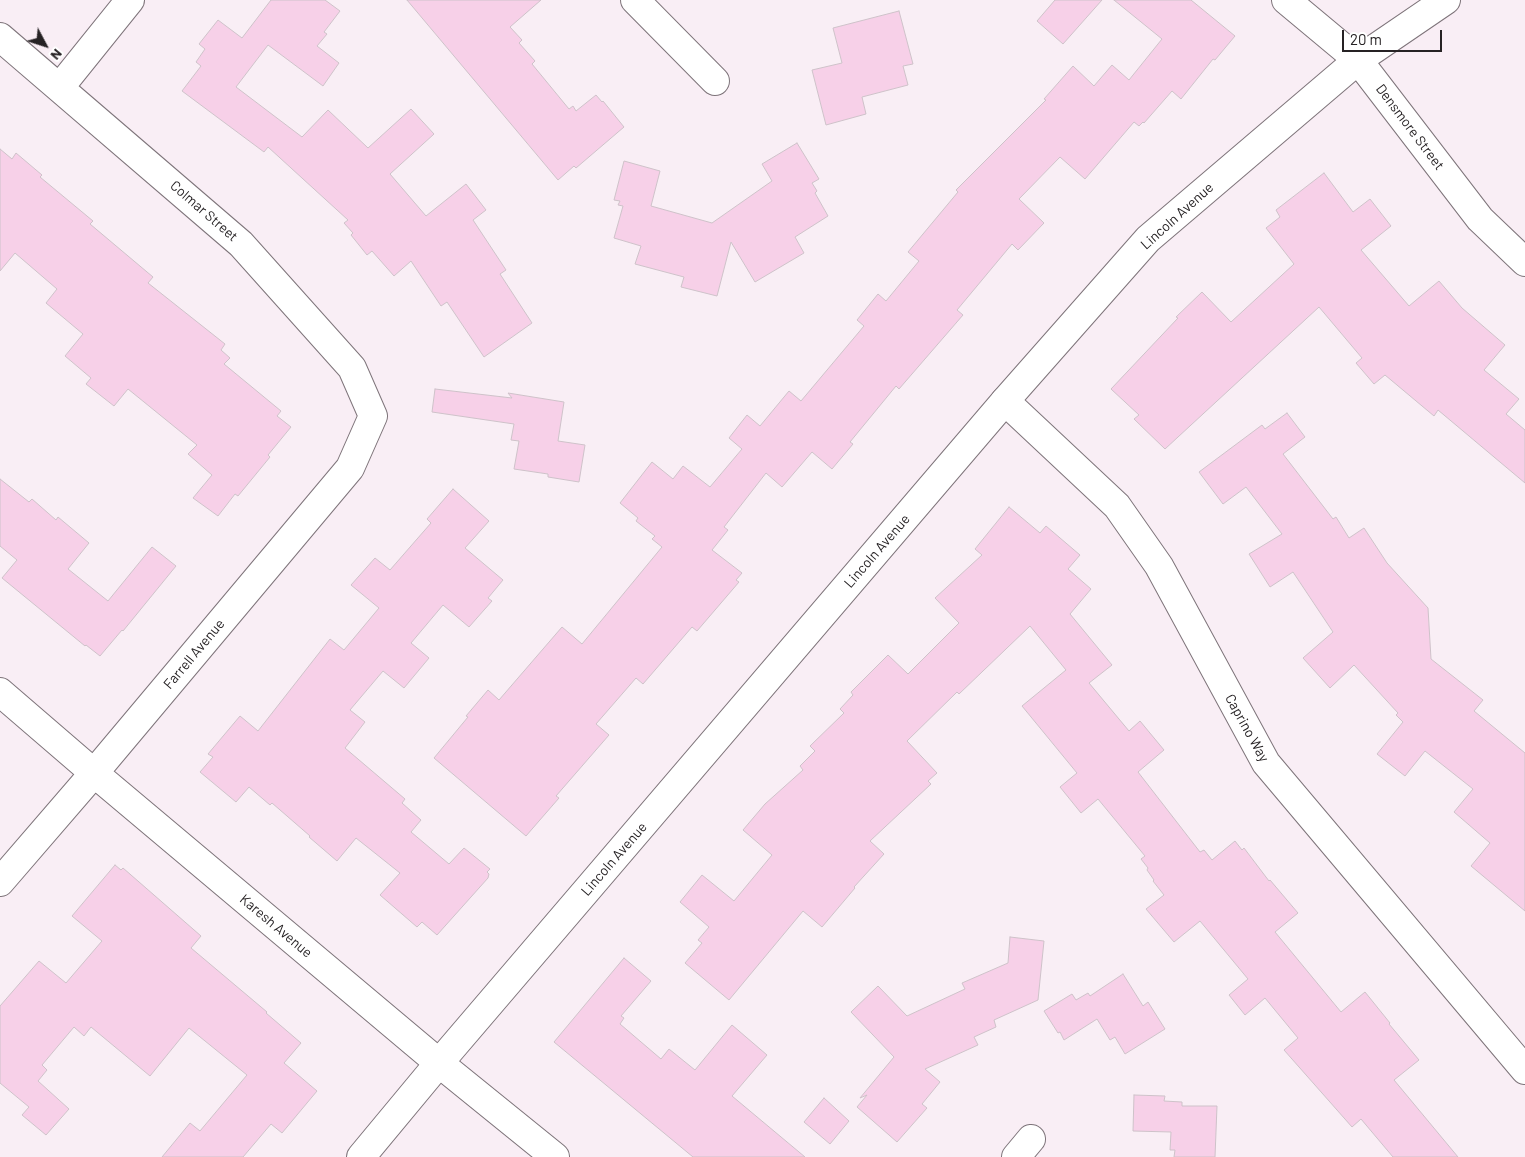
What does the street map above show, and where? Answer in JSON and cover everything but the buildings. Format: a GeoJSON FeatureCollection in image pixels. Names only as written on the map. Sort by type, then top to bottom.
{"type":"FeatureCollection","features":[{"type":"Feature","properties":{"kind":"street"},"geometry":{"type":"LineString","coordinates":[[60,87],[130,0]]}},
{"type":"Feature","properties":{"kind":"street"},"geometry":{"type":"LineString","coordinates":[[635,0],[715,81]]}},
{"type":"Feature","properties":{"kind":"street","name":"Densmore Street"},"geometry":{"type":"LineString","coordinates":[[1286,0],[1358,60],[1480,219],[1525,262]]}},
{"type":"Feature","properties":{"kind":"street","name":"Lincoln Avenue"},"geometry":{"type":"LineString","coordinates":[[361,1157],[439,1063],[1005,401],[1148,239],[1358,60],[1446,0]]}},
{"type":"Feature","properties":{"kind":"street","name":"Colmar Street"},"geometry":{"type":"LineString","coordinates":[[0,36],[241,244],[352,368],[373,416]]}},
{"type":"Feature","properties":{"kind":"street","name":"Caprino Way"},"geometry":{"type":"LineString","coordinates":[[1005,401],[1117,506],[1159,566],[1266,763],[1525,1070]]}},
{"type":"Feature","properties":{"kind":"street","name":"Farrell Avenue"},"geometry":{"type":"LineString","coordinates":[[0,882],[350,468],[373,416]]}},
{"type":"Feature","properties":{"kind":"street","name":"Karesh Avenue"},"geometry":{"type":"LineString","coordinates":[[0,692],[439,1063],[555,1157]]}}]}
